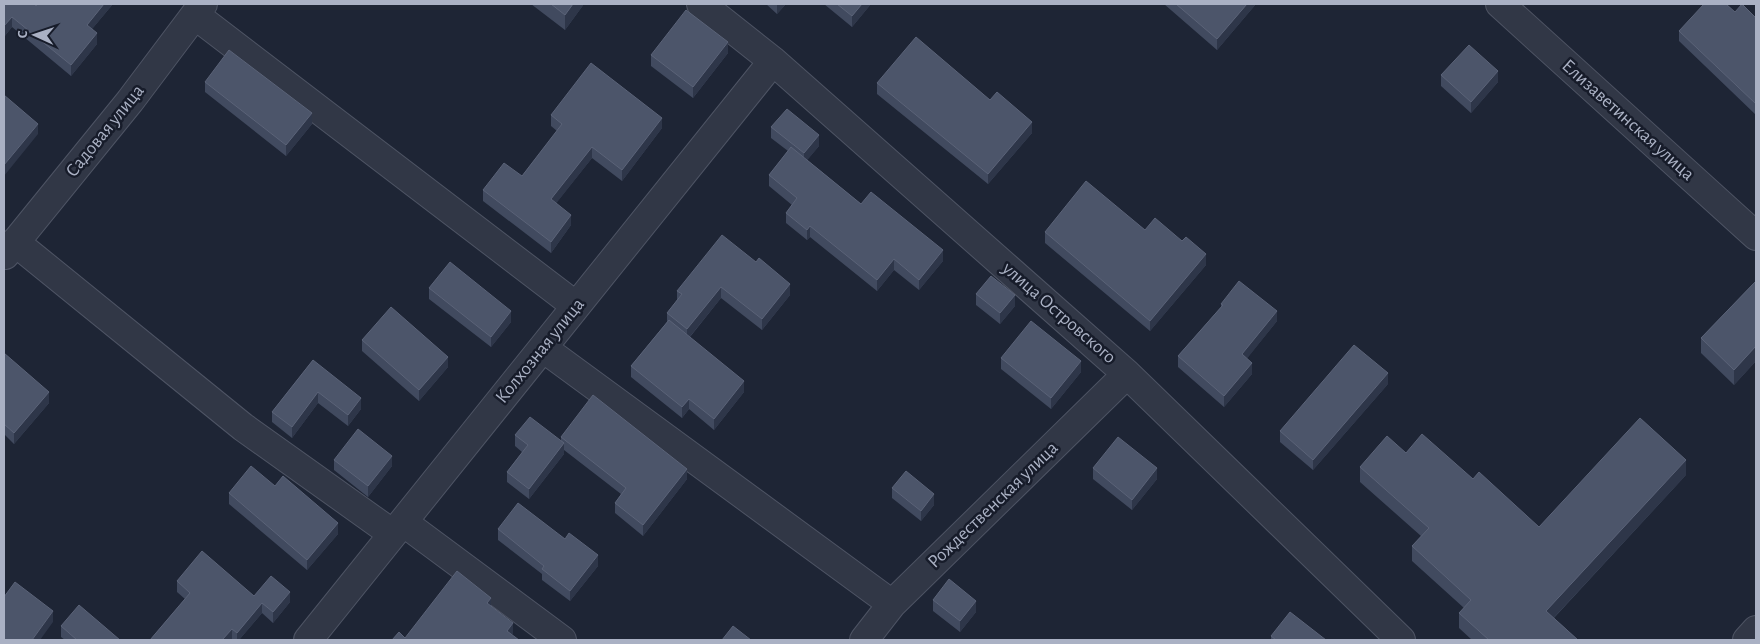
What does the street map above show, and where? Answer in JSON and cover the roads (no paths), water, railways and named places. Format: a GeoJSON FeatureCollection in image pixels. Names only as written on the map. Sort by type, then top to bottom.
{"type":"FeatureCollection","features":[{"type":"Feature","properties":{"kind":"street","name":"улица Островского"},"geometry":{"type":"LineString","coordinates":[[701,4],[773,61],[1127,374],[1401,640]]}},
{"type":"Feature","properties":{"kind":"street","name":"Елизаветинская улица"},"geometry":{"type":"LineString","coordinates":[[1500,4],[1756,236]]}},
{"type":"Feature","properties":{"kind":"street","name":"Садовая улица"},"geometry":{"type":"LineString","coordinates":[[10,249],[130,101],[199,9]]}},
{"type":"Feature","properties":{"kind":"street"},"geometry":{"type":"LineString","coordinates":[[199,9],[576,306]]}},
{"type":"Feature","properties":{"kind":"street","name":"Колхозная улица"},"geometry":{"type":"LineString","coordinates":[[308,640],[773,61]]}},
{"type":"Feature","properties":{"kind":"street"},"geometry":{"type":"LineString","coordinates":[[10,249],[243,427],[398,528],[562,640]]}},
{"type":"Feature","properties":{"kind":"street"},"geometry":{"type":"LineString","coordinates":[[543,348],[892,604]]}},
{"type":"Feature","properties":{"kind":"street","name":"Рождественская улица"},"geometry":{"type":"LineString","coordinates":[[864,640],[892,604],[1127,374]]}},
{"type":"Feature","properties":{"kind":"street"},"geometry":{"type":"LineString","coordinates":[[1746,640],[1756,630]]}}]}
